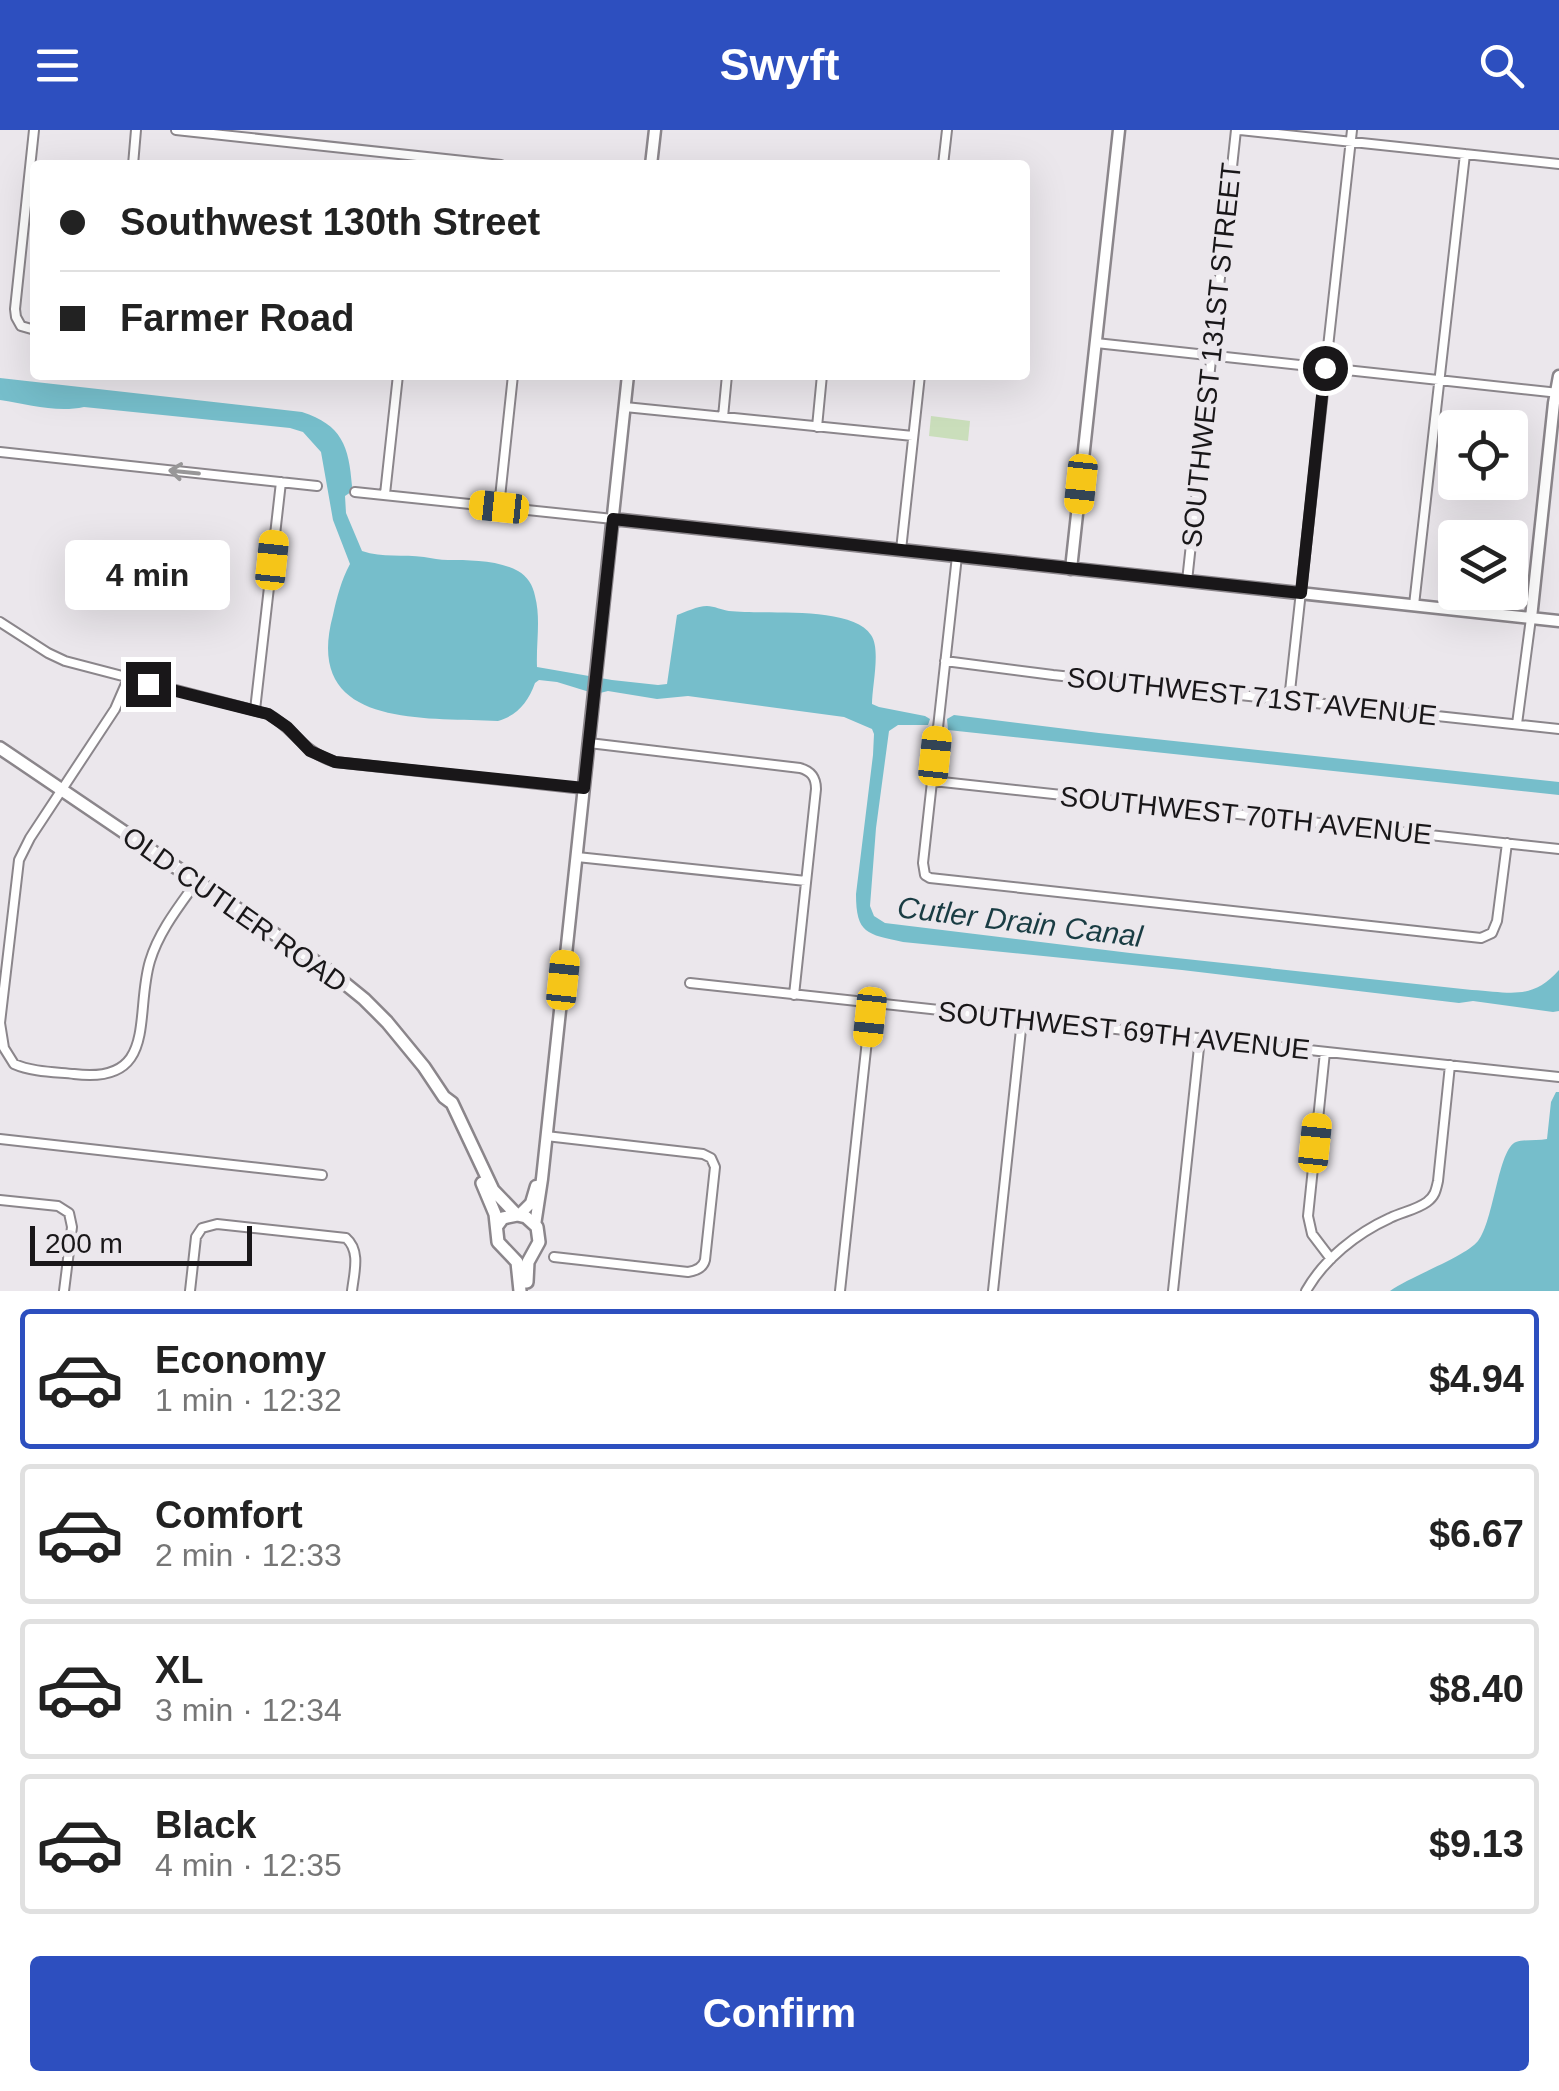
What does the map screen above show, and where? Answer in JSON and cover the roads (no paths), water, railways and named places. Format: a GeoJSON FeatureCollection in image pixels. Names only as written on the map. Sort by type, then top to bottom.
{"type":"FeatureCollection","features":[{"type":"Feature","properties":{"kind":"main road","name":"OLD CUTLER ROAD"},"geometry":{"type":"LineString","coordinates":[[0,748],[320,964],[364,999],[405,1043],[444,1097]]}},
{"type":"Feature","properties":{"kind":"main road"},"geometry":{"type":"LineString","coordinates":[[444,1097],[452,1102],[494,1190],[518,1215]]}},
{"type":"Feature","properties":{"kind":"main road"},"geometry":{"type":"LineString","coordinates":[[444,1097],[492,1206],[498,1242],[519,1267],[524,1291]]}},
{"type":"Feature","properties":{"kind":"main road"},"geometry":{"type":"LineString","coordinates":[[497,1226],[506,1216],[518,1215],[535,1225],[540,1242],[528,1265],[524,1291]]}},
{"type":"Feature","properties":{"kind":"main road"},"geometry":{"type":"LineString","coordinates":[[509,1252],[532,1253]]}},
{"type":"Feature","properties":{"kind":"street"},"geometry":{"type":"LineString","coordinates":[[31,160],[34,130]]}},
{"type":"Feature","properties":{"kind":"street"},"geometry":{"type":"LineString","coordinates":[[133,160],[136,130]]}},
{"type":"Feature","properties":{"kind":"street"},"geometry":{"type":"LineString","coordinates":[[176,130],[454,160]]}},
{"type":"Feature","properties":{"kind":"street"},"geometry":{"type":"LineString","coordinates":[[651,160],[654,130]]}},
{"type":"Feature","properties":{"kind":"street"},"geometry":{"type":"LineString","coordinates":[[944,160],[947,130]]}},
{"type":"Feature","properties":{"kind":"street"},"geometry":{"type":"LineString","coordinates":[[1072,568],[1119,130]]}},
{"type":"Feature","properties":{"kind":"street"},"geometry":{"type":"LineString","coordinates":[[1238,130],[1559,164]]}},
{"type":"Feature","properties":{"kind":"street","name":"SOUTHWEST 131ST STREET"},"geometry":{"type":"LineString","coordinates":[[1187,581],[1238,130]]}},
{"type":"Feature","properties":{"kind":"street"},"geometry":{"type":"LineString","coordinates":[[1290,700],[1352,130]]}},
{"type":"Feature","properties":{"kind":"street"},"geometry":{"type":"LineString","coordinates":[[1414,605],[1465,154]]}},
{"type":"Feature","properties":{"kind":"street"},"geometry":{"type":"LineString","coordinates":[[30,167],[15,304],[17,320],[23,328],[30,329]]}},
{"type":"Feature","properties":{"kind":"street"},"geometry":{"type":"LineString","coordinates":[[1096,343],[1558,393]]}},
{"type":"Feature","properties":{"kind":"street"},"geometry":{"type":"LineString","coordinates":[[1517,724],[1559,376]]}},
{"type":"Feature","properties":{"kind":"street"},"geometry":{"type":"LineString","coordinates":[[384,494],[397,380]]}},
{"type":"Feature","properties":{"kind":"street"},"geometry":{"type":"LineString","coordinates":[[499,507],[512,380]]}},
{"type":"Feature","properties":{"kind":"street"},"geometry":{"type":"LineString","coordinates":[[518,1215],[530,1203],[541,1172],[546,1136],[627,380]]}},
{"type":"Feature","properties":{"kind":"street"},"geometry":{"type":"LineString","coordinates":[[723,417],[727,380]]}},
{"type":"Feature","properties":{"kind":"street"},"geometry":{"type":"LineString","coordinates":[[817,427],[822,380]]}},
{"type":"Feature","properties":{"kind":"street"},"geometry":{"type":"LineString","coordinates":[[901,550],[919,380]]}},
{"type":"Feature","properties":{"kind":"street"},"geometry":{"type":"LineString","coordinates":[[624,407],[913,436]]}},
{"type":"Feature","properties":{"kind":"street"},"geometry":{"type":"LineString","coordinates":[[0,452],[317,486]]}},
{"type":"Feature","properties":{"kind":"street"},"geometry":{"type":"LineString","coordinates":[[255,710],[280,482]]}},
{"type":"Feature","properties":{"kind":"street"},"geometry":{"type":"LineString","coordinates":[[355,492],[1559,621]]}},
{"type":"Feature","properties":{"kind":"street"},"geometry":{"type":"LineString","coordinates":[[957,556],[924,872],[934,880],[1476,938],[1488,936],[1499,915],[1507,843]]}},
{"type":"Feature","properties":{"kind":"street"},"geometry":{"type":"LineString","coordinates":[[0,622],[64,661],[255,710],[280,721],[310,751],[335,762],[584,788]]}},
{"type":"Feature","properties":{"kind":"street","name":"SOUTHWEST 71ST AVENUE"},"geometry":{"type":"LineString","coordinates":[[945,661],[1559,729]]}},
{"type":"Feature","properties":{"kind":"street"},"geometry":{"type":"LineString","coordinates":[[128,679],[116,709],[30,838],[17,868],[0,1022],[4,1048],[14,1064],[95,1076],[127,1064],[138,1047],[154,950],[198,881]]}},
{"type":"Feature","properties":{"kind":"street"},"geometry":{"type":"LineString","coordinates":[[589,743],[800,768],[811,773],[816,784],[794,995]]}},
{"type":"Feature","properties":{"kind":"street","name":"SOUTHWEST 70TH AVENUE"},"geometry":{"type":"LineString","coordinates":[[933,782],[1559,849]]}},
{"type":"Feature","properties":{"kind":"street"},"geometry":{"type":"LineString","coordinates":[[577,857],[806,882]]}},
{"type":"Feature","properties":{"kind":"street","name":"SOUTHWEST 69TH AVENUE"},"geometry":{"type":"LineString","coordinates":[[690,983],[1557,1077]]}},
{"type":"Feature","properties":{"kind":"street"},"geometry":{"type":"LineString","coordinates":[[840,1291],[872,1004]]}},
{"type":"Feature","properties":{"kind":"street"},"geometry":{"type":"LineString","coordinates":[[993,1291],[1022,1020]]}},
{"type":"Feature","properties":{"kind":"street"},"geometry":{"type":"LineString","coordinates":[[1173,1291],[1200,1038]]}},
{"type":"Feature","properties":{"kind":"street"},"geometry":{"type":"LineString","coordinates":[[1325,1052],[1308,1216],[1312,1234],[1330,1259]]}},
{"type":"Feature","properties":{"kind":"street"},"geometry":{"type":"LineString","coordinates":[[1306,1291],[1330,1259],[1368,1229],[1434,1196],[1450,1066]]}},
{"type":"Feature","properties":{"kind":"street"},"geometry":{"type":"LineString","coordinates":[[546,1136],[703,1154],[714,1163],[704,1264],[698,1268],[688,1272],[554,1257]]}},
{"type":"Feature","properties":{"kind":"street"},"geometry":{"type":"LineString","coordinates":[[0,1139],[322,1175]]}},
{"type":"Feature","properties":{"kind":"street"},"geometry":{"type":"LineString","coordinates":[[535,1225],[541,1172]]}},
{"type":"Feature","properties":{"kind":"street"},"geometry":{"type":"LineString","coordinates":[[0,1200],[58,1206],[69,1213],[72,1228],[64,1291]]}},
{"type":"Feature","properties":{"kind":"street"},"geometry":{"type":"LineString","coordinates":[[190,1291],[195,1242],[202,1228],[225,1224],[342,1237],[352,1243],[356,1252],[352,1291]]}},
{"type":"Feature","properties":{"kind":"water"},"geometry":{"type":"Polygon","coordinates":[[[0,378],[302,412],[316,417],[335,431],[349,459],[352,486],[345,496],[346,513],[362,551],[483,561],[521,573],[531,585],[537,605],[537,667],[612,680],[667,684],[677,615],[703,606],[729,611],[827,615],[861,626],[874,641],[872,704],[930,719],[928,725],[898,725],[889,731],[870,906],[874,916],[885,923],[1497,992],[1529,990],[1559,970],[1559,1011],[903,942],[872,934],[861,925],[856,894],[873,755],[872,729],[844,717],[688,696],[657,699],[608,691],[596,694],[539,680],[521,707],[498,721],[405,716],[376,709],[352,698],[335,679],[328,652],[336,602],[350,564],[333,520],[321,452],[303,432],[0,400],[0,378]]]}},
{"type":"Feature","properties":{"kind":"water"},"geometry":{"type":"Polygon","coordinates":[[[954,715],[1559,782],[1559,795],[948,730],[947,719],[954,715]]]}},
{"type":"Feature","properties":{"kind":"water"},"geometry":{"type":"Polygon","coordinates":[[[1556,1092],[1559,1291],[1390,1291],[1478,1241],[1510,1147],[1520,1141],[1547,1139],[1551,1102],[1556,1092]]]}},
{"type":"Feature","properties":{"kind":"water label","name":"Cutler Drain Canal"},"geometry":{"type":"Point","coordinates":[1020,922]}}]}
